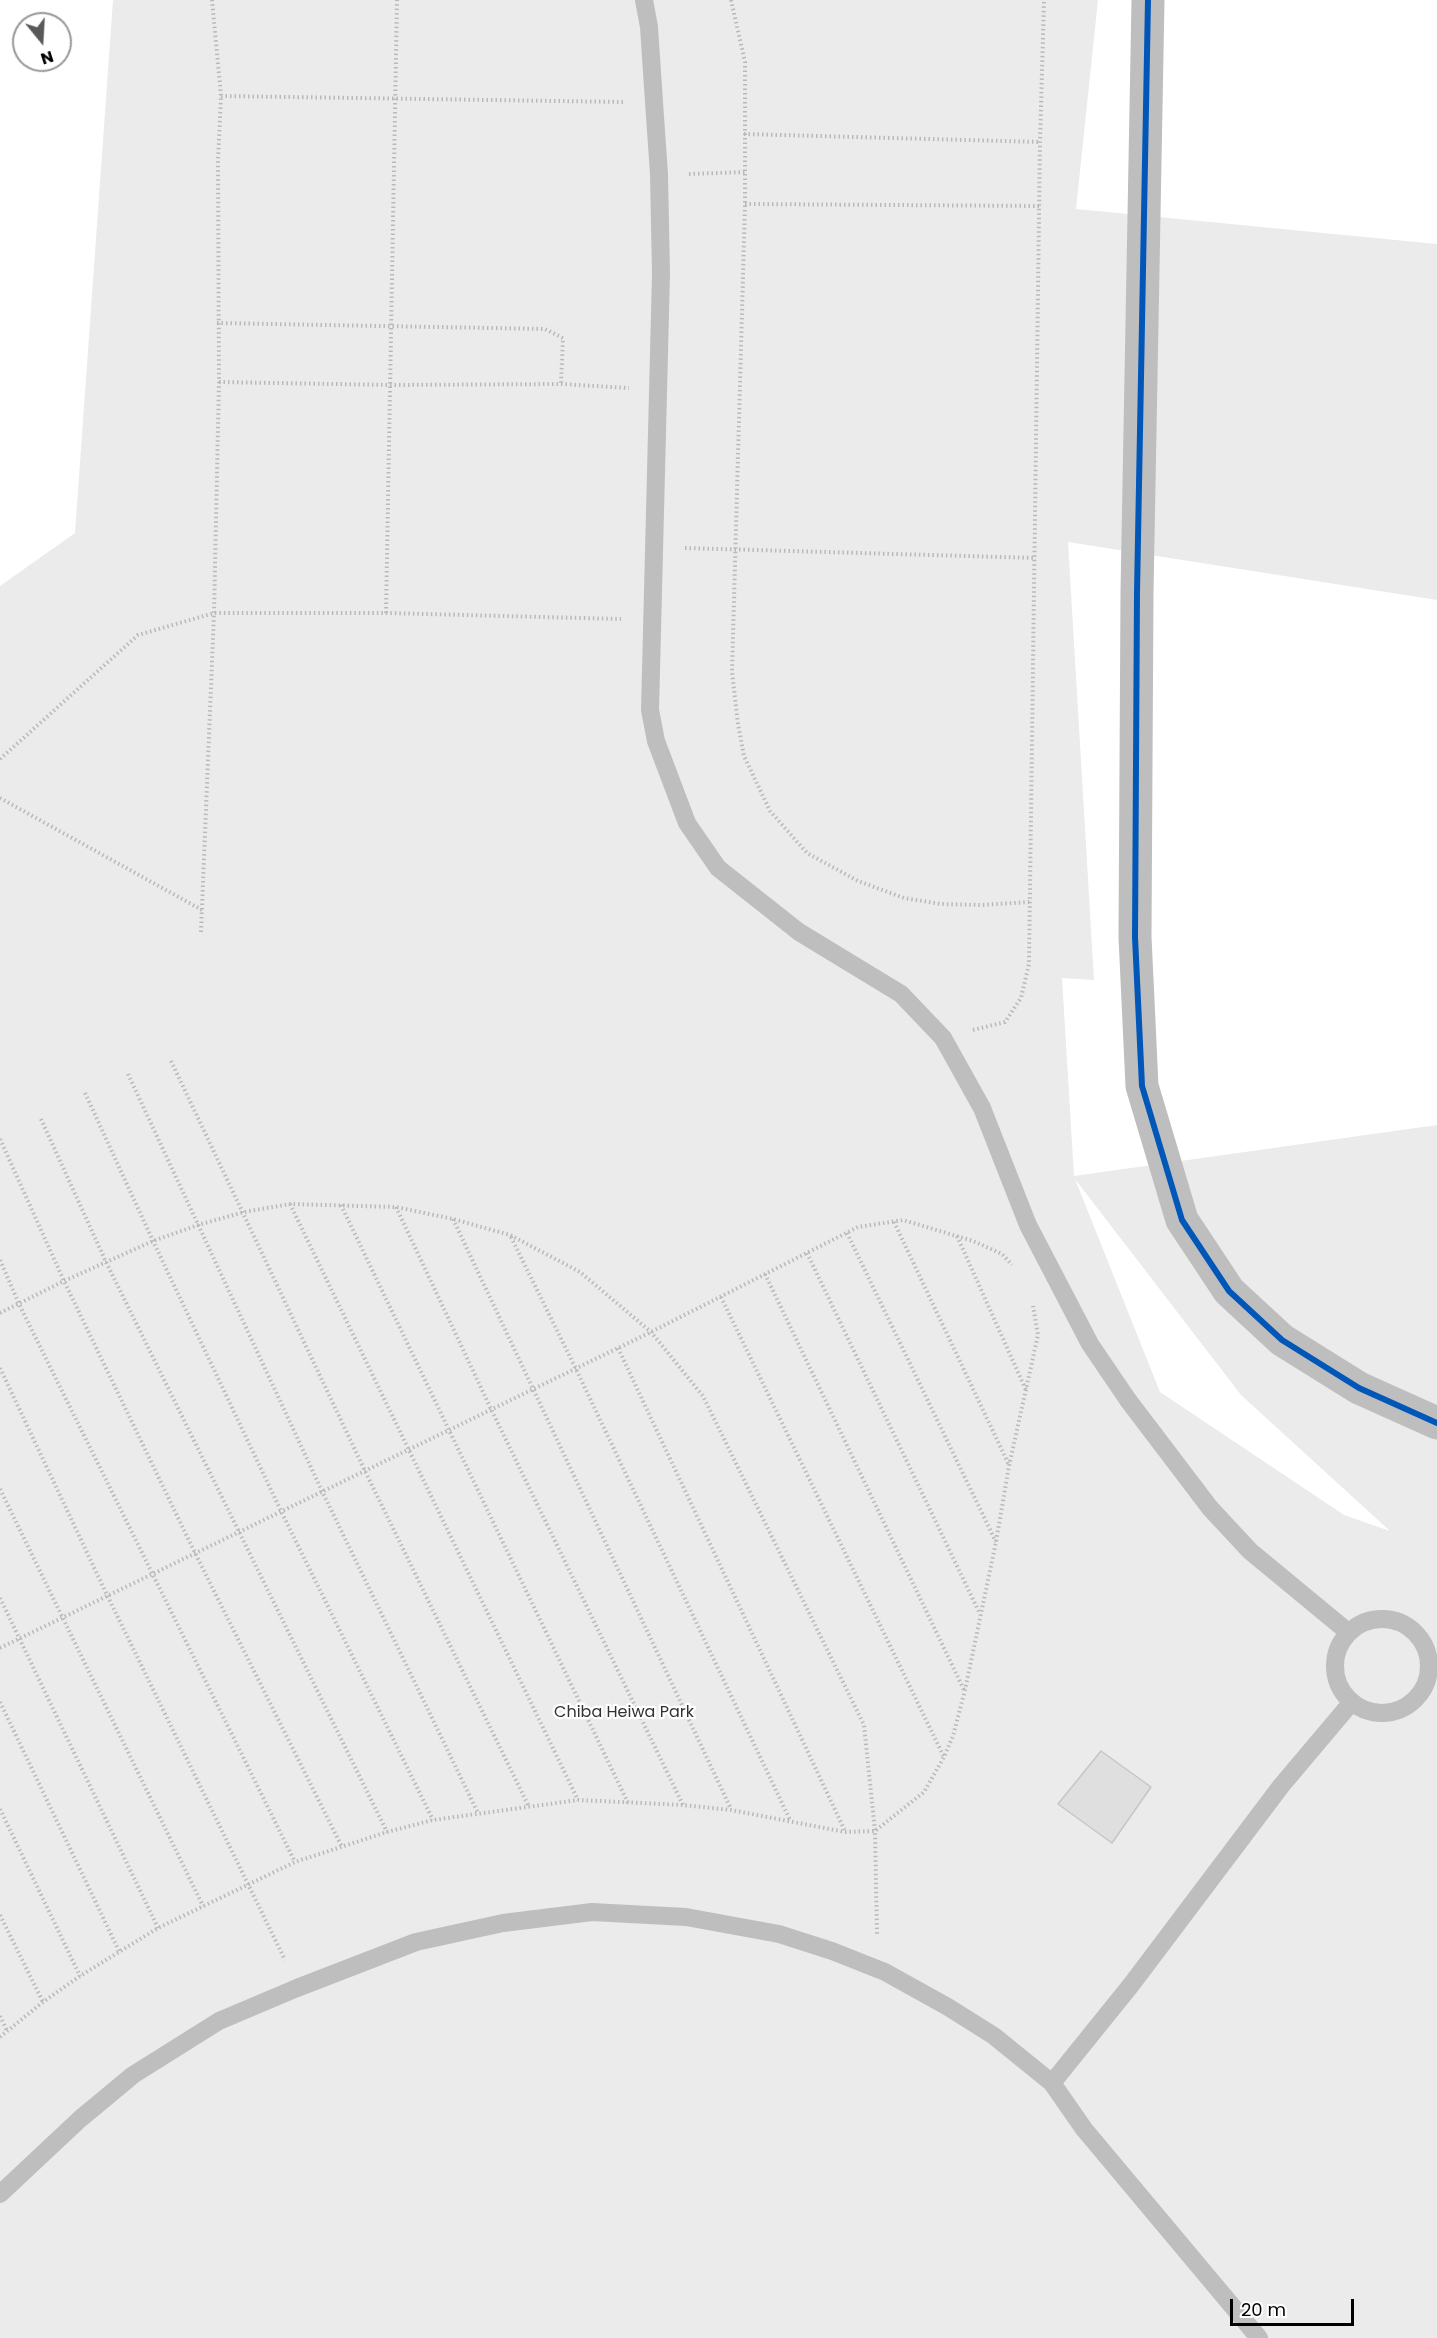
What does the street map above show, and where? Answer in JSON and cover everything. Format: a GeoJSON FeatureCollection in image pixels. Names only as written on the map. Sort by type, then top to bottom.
{"type":"FeatureCollection","features":[{"type":"Feature","properties":{"kind":"street"},"geometry":{"type":"LineString","coordinates":[[1148,0],[1137,592],[1135,937],[1142,1086],[1182,1220],[1229,1291],[1282,1340],[1359,1388],[1437,1423]]}},
{"type":"Feature","properties":{"kind":"lane"},"geometry":{"type":"LineString","coordinates":[[644,0],[649,27],[659,174],[661,274],[650,710],[656,741],[687,823],[718,868],[799,932],[901,994],[943,1038],[982,1108],[1028,1225],[1090,1344],[1128,1400],[1210,1508],[1250,1551],[1348,1632]]}},
{"type":"Feature","properties":{"kind":"lane"},"geometry":{"type":"LineString","coordinates":[[1378,1619],[1394,1620],[1409,1627],[1421,1637],[1428,1652],[1432,1689],[1394,1712],[1378,1714],[1351,1703],[1341,1690],[1335,1676],[1334,1660],[1339,1644],[1348,1632],[1362,1622],[1378,1619]]}},
{"type":"Feature","properties":{"kind":"lane"},"geometry":{"type":"LineString","coordinates":[[1052,2083],[1131,1985],[1281,1786],[1351,1703]]}},
{"type":"Feature","properties":{"kind":"lane"},"geometry":{"type":"LineString","coordinates":[[0,2194],[72,2126],[133,2075],[219,2021],[297,1988],[416,1942],[504,1923],[592,1912],[686,1917],[779,1934],[832,1951],[885,1972],[994,2036],[1052,2083],[1084,2128],[1259,2338]]}},
{"type":"Feature","properties":{"kind":"path"},"geometry":{"type":"LineString","coordinates":[[201,932],[214,613],[219,382],[218,161],[221,96],[212,0]]}},
{"type":"Feature","properties":{"kind":"path"},"geometry":{"type":"LineString","coordinates":[[386,613],[397,0]]}},
{"type":"Feature","properties":{"kind":"path"},"geometry":{"type":"LineString","coordinates":[[731,0],[745,62],[745,204],[732,672],[744,756],[770,811],[807,853],[858,881],[904,898],[941,904],[981,905],[1030,902]]}},
{"type":"Feature","properties":{"kind":"path"},"geometry":{"type":"LineString","coordinates":[[943,1038],[1005,1022],[1021,998],[1029,964],[1044,0]]}},
{"type":"Feature","properties":{"kind":"path"},"geometry":{"type":"LineString","coordinates":[[221,96],[654,102]]}},
{"type":"Feature","properties":{"kind":"path"},"geometry":{"type":"LineString","coordinates":[[744,134],[1040,142]]}},
{"type":"Feature","properties":{"kind":"path"},"geometry":{"type":"LineString","coordinates":[[659,174],[745,172]]}},
{"type":"Feature","properties":{"kind":"path"},"geometry":{"type":"LineString","coordinates":[[745,204],[1040,206]]}},
{"type":"Feature","properties":{"kind":"path"},"geometry":{"type":"LineString","coordinates":[[217,323],[545,329],[563,338],[561,384]]}},
{"type":"Feature","properties":{"kind":"path"},"geometry":{"type":"LineString","coordinates":[[219,382],[391,385],[561,384],[657,390]]}},
{"type":"Feature","properties":{"kind":"path"},"geometry":{"type":"LineString","coordinates":[[655,549],[736,548],[1036,558]]}},
{"type":"Feature","properties":{"kind":"path"},"geometry":{"type":"LineString","coordinates":[[0,759],[138,635],[214,613],[386,613],[652,620]]}},
{"type":"Feature","properties":{"kind":"path"},"geometry":{"type":"LineString","coordinates":[[0,798],[202,910]]}},
{"type":"Feature","properties":{"kind":"path"},"geometry":{"type":"LineString","coordinates":[[171,1061],[365,1471],[529,1807]]}},
{"type":"Feature","properties":{"kind":"path"},"geometry":{"type":"LineString","coordinates":[[128,1074],[322,1491],[478,1813]]}},
{"type":"Feature","properties":{"kind":"path"},"geometry":{"type":"LineString","coordinates":[[85,1093],[281,1511],[433,1820]]}},
{"type":"Feature","properties":{"kind":"path"},"geometry":{"type":"LineString","coordinates":[[41,1119],[106,1262],[387,1832]]}},
{"type":"Feature","properties":{"kind":"path"},"geometry":{"type":"LineString","coordinates":[[0,1140],[64,1281],[195,1553],[342,1847]]}},
{"type":"Feature","properties":{"kind":"path"},"geometry":{"type":"LineString","coordinates":[[290,1204],[578,1800]]}},
{"type":"Feature","properties":{"kind":"path"},"geometry":{"type":"LineString","coordinates":[[0,1313],[153,1241],[244,1212],[290,1204],[396,1207],[453,1219],[510,1235],[579,1272],[651,1332],[703,1396],[864,1725],[872,1785],[878,1909],[877,1943],[871,1967]]}},
{"type":"Feature","properties":{"kind":"path"},"geometry":{"type":"LineString","coordinates":[[341,1205],[628,1803]]}},
{"type":"Feature","properties":{"kind":"path"},"geometry":{"type":"LineString","coordinates":[[396,1207],[683,1805]]}},
{"type":"Feature","properties":{"kind":"path"},"geometry":{"type":"LineString","coordinates":[[453,1219],[731,1810]]}},
{"type":"Feature","properties":{"kind":"path"},"geometry":{"type":"LineString","coordinates":[[0,1648],[576,1369],[858,1227],[903,1220],[973,1240],[1002,1254],[1018,1272]]}},
{"type":"Feature","properties":{"kind":"path"},"geometry":{"type":"LineString","coordinates":[[894,1222],[1009,1466]]}},
{"type":"Feature","properties":{"kind":"path"},"geometry":{"type":"LineString","coordinates":[[847,1233],[996,1542]]}},
{"type":"Feature","properties":{"kind":"path"},"geometry":{"type":"LineString","coordinates":[[510,1235],[791,1821]]}},
{"type":"Feature","properties":{"kind":"path"},"geometry":{"type":"LineString","coordinates":[[957,1236],[1026,1391]]}},
{"type":"Feature","properties":{"kind":"path"},"geometry":{"type":"LineString","coordinates":[[807,1253],[980,1614]]}},
{"type":"Feature","properties":{"kind":"path"},"geometry":{"type":"LineString","coordinates":[[0,1260],[19,1304],[295,1862]]}},
{"type":"Feature","properties":{"kind":"path"},"geometry":{"type":"LineString","coordinates":[[765,1274],[965,1690]]}},
{"type":"Feature","properties":{"kind":"path"},"geometry":{"type":"LineString","coordinates":[[721,1297],[944,1757]]}},
{"type":"Feature","properties":{"kind":"path"},"geometry":{"type":"LineString","coordinates":[[0,2037],[80,1976],[158,1928],[295,1862],[387,1832],[433,1820],[578,1800],[683,1805],[731,1810],[845,1832],[875,1831],[924,1792],[953,1736],[965,1690],[996,1542],[1009,1466],[1038,1335],[1031,1297]]}},
{"type":"Feature","properties":{"kind":"path"},"geometry":{"type":"LineString","coordinates":[[618,1348],[845,1832]]}},
{"type":"Feature","properties":{"kind":"path"},"geometry":{"type":"LineString","coordinates":[[0,1368],[107,1595],[287,1963]]}},
{"type":"Feature","properties":{"kind":"path"},"geometry":{"type":"LineString","coordinates":[[0,1489],[203,1906]]}},
{"type":"Feature","properties":{"kind":"path"},"geometry":{"type":"LineString","coordinates":[[0,1598],[158,1928]]}},
{"type":"Feature","properties":{"kind":"path"},"geometry":{"type":"LineString","coordinates":[[0,1702],[119,1951]]}},
{"type":"Feature","properties":{"kind":"path"},"geometry":{"type":"LineString","coordinates":[[0,1809],[80,1976]]}},
{"type":"Feature","properties":{"kind":"path"},"geometry":{"type":"LineString","coordinates":[[0,1915],[43,2002]]}},
{"type":"Feature","properties":{"kind":"path"},"geometry":{"type":"LineString","coordinates":[[0,2016],[7,2031]]}},
{"type":"Feature","properties":{"kind":"green space","name":"Chiba Heiwa Park"},"geometry":{"type":"Polygon","coordinates":[[[113,0],[1098,0],[1076,209],[1437,244],[1437,600],[1068,542],[1094,980],[1062,978],[1074,1176],[1437,1125],[1437,2338],[0,2338],[0,586],[75,533],[113,0]],[[1075,1179],[1160,1392],[1344,1515],[1390,1531],[1241,1395],[1075,1179]]]}},
{"type":"Feature","properties":{"kind":"building"},"geometry":{"type":"Polygon","coordinates":[[[1101,1751],[1151,1787],[1112,1843],[1058,1804],[1101,1751]]]}},
{"type":"Feature","properties":{"kind":"cycle path"},"geometry":{"type":"LineString","coordinates":[[1148,0],[1137,592],[1135,937],[1142,1086],[1182,1220],[1229,1291],[1282,1340],[1359,1388],[1437,1423]]}}]}
